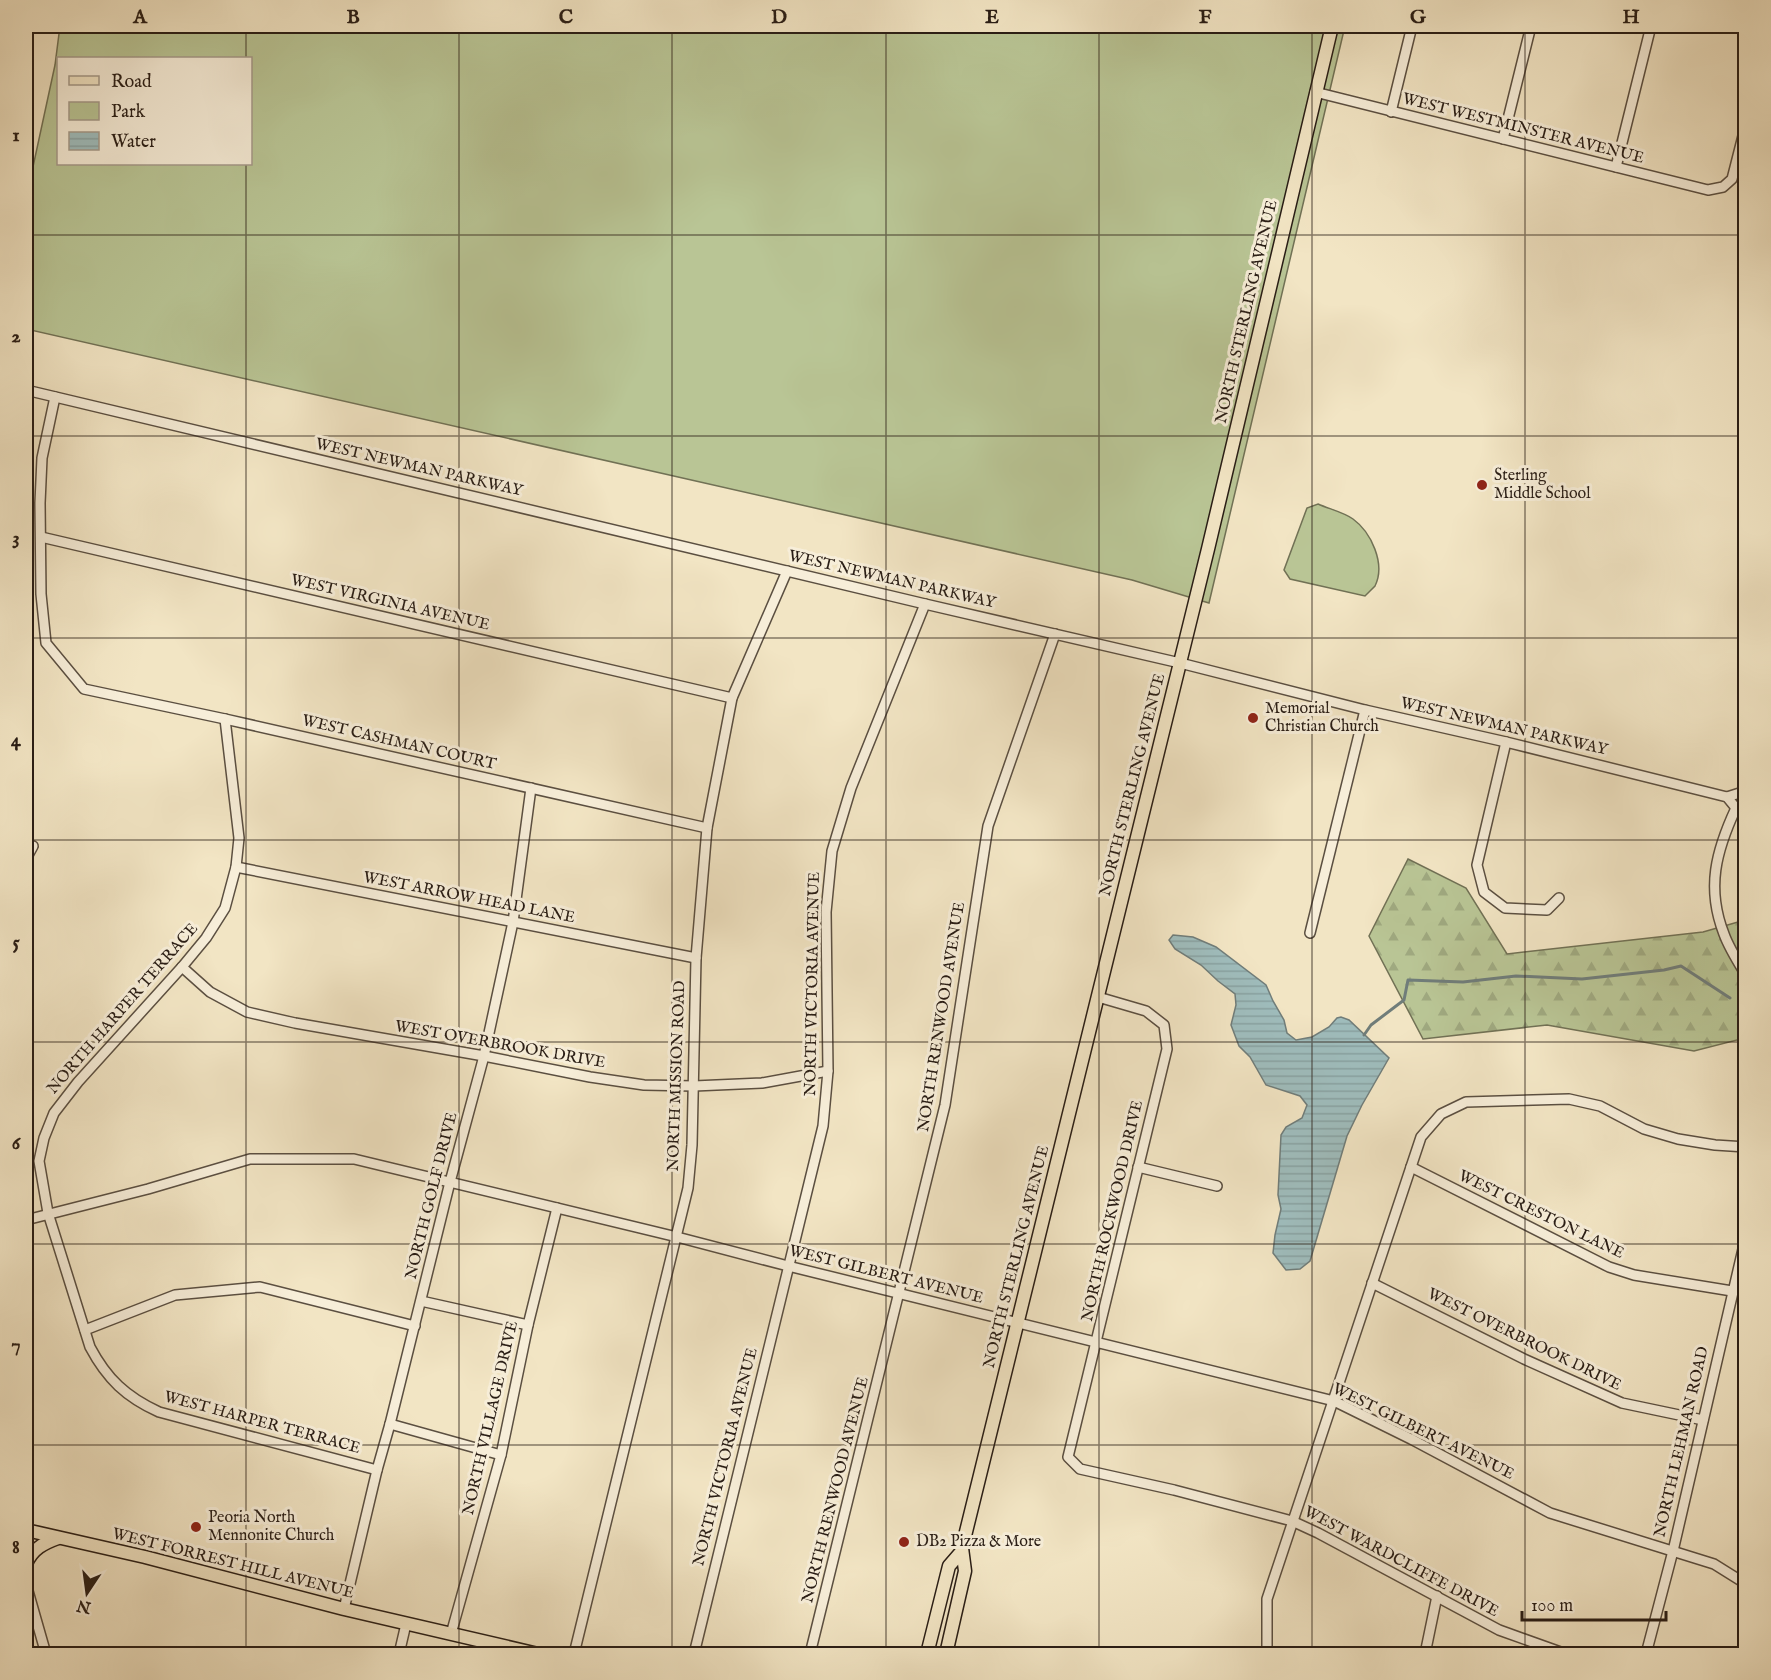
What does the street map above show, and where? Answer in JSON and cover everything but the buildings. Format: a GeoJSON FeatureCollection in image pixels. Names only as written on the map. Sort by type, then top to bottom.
{"type":"FeatureCollection","features":[{"type":"Feature","properties":{"kind":"main road","name":"NORTH STERLING AVENUE"},"geometry":{"type":"LineString","coordinates":[[946,1654],[965,1571],[962,1551],[1180,663],[1332,26]]}},
{"type":"Feature","properties":{"kind":"main road","name":"WEST FORREST HILL AVENUE"},"geometry":{"type":"LineString","coordinates":[[26,1530],[145,1557],[344,1609],[538,1654]]}},
{"type":"Feature","properties":{"kind":"main road"},"geometry":{"type":"LineString","coordinates":[[26,1564],[28,1557],[36,1549],[59,1538]]}},
{"type":"Feature","properties":{"kind":"main road","name":"NORTH STERLING AVENUE"},"geometry":{"type":"LineString","coordinates":[[927,1654],[949,1566],[962,1551]]}},
{"type":"Feature","properties":{"kind":"street"},"geometry":{"type":"LineString","coordinates":[[1391,112],[1412,26]]}},
{"type":"Feature","properties":{"kind":"street"},"geometry":{"type":"LineString","coordinates":[[1503,139],[1531,26]]}},
{"type":"Feature","properties":{"kind":"street"},"geometry":{"type":"LineString","coordinates":[[1616,167],[1651,26]]}},
{"type":"Feature","properties":{"kind":"street","name":"WEST WESTMINSTER AVENUE"},"geometry":{"type":"LineString","coordinates":[[1316,92],[1708,190],[1723,187],[1732,178],[1746,124]]}},
{"type":"Feature","properties":{"kind":"street","name":"WEST NEWMAN PARKWAY"},"geometry":{"type":"LineString","coordinates":[[26,390],[1180,663],[1727,797]]}},
{"type":"Feature","properties":{"kind":"street"},"geometry":{"type":"LineString","coordinates":[[41,537],[42,458],[55,397]]}},
{"type":"Feature","properties":{"kind":"street","name":"WEST CASHMAN COURT"},"geometry":{"type":"LineString","coordinates":[[41,537],[41,594],[46,643],[84,689],[706,828]]}},
{"type":"Feature","properties":{"kind":"street","name":"WEST VIRGINIA AVENUE"},"geometry":{"type":"LineString","coordinates":[[41,537],[732,698]]}},
{"type":"Feature","properties":{"kind":"street","name":"NORTH MISSION ROAD"},"geometry":{"type":"LineString","coordinates":[[574,1654],[688,1188],[692,1145],[696,958],[706,828],[732,698],[787,571]]}},
{"type":"Feature","properties":{"kind":"street","name":"NORTH VICTORIA AVENUE"},"geometry":{"type":"LineString","coordinates":[[694,1654],[823,1126],[828,1071],[826,912],[832,851],[851,788],[926,604]]}},
{"type":"Feature","properties":{"kind":"street","name":"NORTH RENWOOD AVENUE"},"geometry":{"type":"LineString","coordinates":[[810,1654],[945,1105],[988,826],[1055,634]]}},
{"type":"Feature","properties":{"kind":"street"},"geometry":{"type":"LineString","coordinates":[[1310,933],[1365,710]]}},
{"type":"Feature","properties":{"kind":"street","name":"NORTH HARPER TERRACE"},"geometry":{"type":"LineString","coordinates":[[48,1213],[39,1161],[44,1138],[54,1113],[78,1082],[182,967],[206,938],[225,908],[236,867],[239,837],[225,719]]}},
{"type":"Feature","properties":{"kind":"street"},"geometry":{"type":"LineString","coordinates":[[1506,742],[1477,865],[1484,892],[1505,908],[1547,910],[1558,898]]}},
{"type":"Feature","properties":{"kind":"street","name":"NORTH GOLF DRIVE"},"geometry":{"type":"LineString","coordinates":[[344,1609],[377,1470],[484,1056],[513,922],[531,788]]}},
{"type":"Feature","properties":{"kind":"street"},"geometry":{"type":"LineString","coordinates":[[1727,797],[1746,791]]}},
{"type":"Feature","properties":{"kind":"street"},"geometry":{"type":"LineString","coordinates":[[1727,797],[1741,807],[1725,833],[1717,857],[1714,885],[1715,905],[1724,935],[1746,975]]}},
{"type":"Feature","properties":{"kind":"street"},"geometry":{"type":"LineString","coordinates":[[26,859],[33,846]]}},
{"type":"Feature","properties":{"kind":"street","name":"WEST ARROW HEAD LANE"},"geometry":{"type":"LineString","coordinates":[[236,867],[696,958]]}},
{"type":"Feature","properties":{"kind":"street","name":"WEST OVERBROOK DRIVE"},"geometry":{"type":"LineString","coordinates":[[182,967],[210,992],[247,1012],[295,1023],[600,1079],[644,1085],[694,1086],[762,1083],[828,1071]]}},
{"type":"Feature","properties":{"kind":"street","name":"NORTH ROCKWOOD DRIVE"},"geometry":{"type":"LineString","coordinates":[[1080,1469],[1068,1457],[1167,1049],[1164,1025],[1146,1011],[1098,997]]}},
{"type":"Feature","properties":{"kind":"street"},"geometry":{"type":"LineString","coordinates":[[1267,1654],[1267,1599],[1292,1521],[1421,1137],[1441,1114],[1466,1102],[1569,1099],[1600,1106],[1644,1129],[1678,1139],[1746,1147]]}},
{"type":"Feature","properties":{"kind":"street","name":"WEST GILBERT AVENUE"},"geometry":{"type":"LineString","coordinates":[[26,1220],[148,1189],[250,1159],[354,1159],[1334,1401],[1411,1438],[1551,1513],[1714,1564],[1746,1584]]}},
{"type":"Feature","properties":{"kind":"street"},"geometry":{"type":"LineString","coordinates":[[1138,1167],[1217,1186]]}},
{"type":"Feature","properties":{"kind":"street","name":"WEST CRESTON LANE"},"geometry":{"type":"LineString","coordinates":[[1411,1167],[1609,1267],[1634,1275],[1732,1291]]}},
{"type":"Feature","properties":{"kind":"street","name":"NORTH VILLAGE DRIVE"},"geometry":{"type":"LineString","coordinates":[[451,1634],[501,1455],[528,1325],[557,1208]]}},
{"type":"Feature","properties":{"kind":"street","name":"WEST HARPER TERRACE"},"geometry":{"type":"LineString","coordinates":[[48,1213],[90,1347],[100,1366],[127,1394],[159,1412],[377,1470]]}},
{"type":"Feature","properties":{"kind":"street","name":"NORTH LEHMAN ROAD"},"geometry":{"type":"LineString","coordinates":[[1646,1654],[1673,1551],[1746,1236]]}},
{"type":"Feature","properties":{"kind":"street","name":"WEST OVERBROOK DRIVE"},"geometry":{"type":"LineString","coordinates":[[1372,1283],[1524,1359],[1622,1403],[1704,1420]]}},
{"type":"Feature","properties":{"kind":"street"},"geometry":{"type":"LineString","coordinates":[[85,1330],[175,1295],[260,1287],[415,1326]]}},
{"type":"Feature","properties":{"kind":"street"},"geometry":{"type":"LineString","coordinates":[[421,1301],[528,1325]]}},
{"type":"Feature","properties":{"kind":"street"},"geometry":{"type":"LineString","coordinates":[[390,1424],[501,1455]]}},
{"type":"Feature","properties":{"kind":"street","name":"WEST WARDCLIFFE DRIVE"},"geometry":{"type":"LineString","coordinates":[[1080,1469],[1174,1490],[1292,1521],[1499,1630],[1566,1654]]}},
{"type":"Feature","properties":{"kind":"street"},"geometry":{"type":"LineString","coordinates":[[26,1584],[46,1654]]}},
{"type":"Feature","properties":{"kind":"street"},"geometry":{"type":"LineString","coordinates":[[1425,1654],[1437,1596]]}},
{"type":"Feature","properties":{"kind":"street"},"geometry":{"type":"LineString","coordinates":[[399,1654],[406,1624]]}},
{"type":"Feature","properties":{"kind":"green space"},"geometry":{"type":"Polygon","coordinates":[[[60,26],[1345,26],[1209,603],[1132,580],[26,329],[26,199],[55,65],[60,26]]]}},
{"type":"Feature","properties":{"kind":"green space"},"geometry":{"type":"Polygon","coordinates":[[[1318,504],[1353,519],[1371,540],[1379,568],[1375,586],[1365,596],[1290,579],[1284,570],[1307,508],[1318,504]]]}},
{"type":"Feature","properties":{"kind":"green space"},"geometry":{"type":"Polygon","coordinates":[[[1408,859],[1466,888],[1507,954],[1703,932],[1745,920],[1745,1038],[1694,1051],[1547,1025],[1423,1039],[1369,936],[1408,859]]]}},
{"type":"Feature","properties":{"kind":"water"},"geometry":{"type":"Polygon","coordinates":[[[1173,935],[1193,937],[1216,947],[1266,985],[1284,1020],[1287,1033],[1296,1040],[1312,1037],[1341,1017],[1349,1020],[1389,1058],[1347,1136],[1310,1261],[1300,1269],[1286,1270],[1273,1253],[1281,1209],[1278,1195],[1281,1135],[1286,1127],[1302,1118],[1307,1105],[1300,1096],[1266,1085],[1250,1057],[1239,1046],[1231,1025],[1236,1005],[1235,994],[1201,965],[1175,949],[1169,940],[1173,935]]]}},
{"type":"Feature","properties":{"kind":"waterway"},"geometry":{"type":"LineString","coordinates":[[1364,1035],[1371,1025],[1404,1000],[1408,980],[1463,982],[1516,976],[1582,979],[1681,966],[1730,998]]}},
{"type":"Feature","properties":{"kind":"place","name":"Sterling Middle School"},"geometry":{"type":"Point","coordinates":[1482,485]}},
{"type":"Feature","properties":{"kind":"place","name":"Memorial Christian Church"},"geometry":{"type":"Point","coordinates":[1253,718]}},
{"type":"Feature","properties":{"kind":"place","name":"Peoria North Mennonite Church"},"geometry":{"type":"Point","coordinates":[196,1527]}},
{"type":"Feature","properties":{"kind":"place","name":"DB2 Pizza & More"},"geometry":{"type":"Point","coordinates":[904,1542]}}]}
